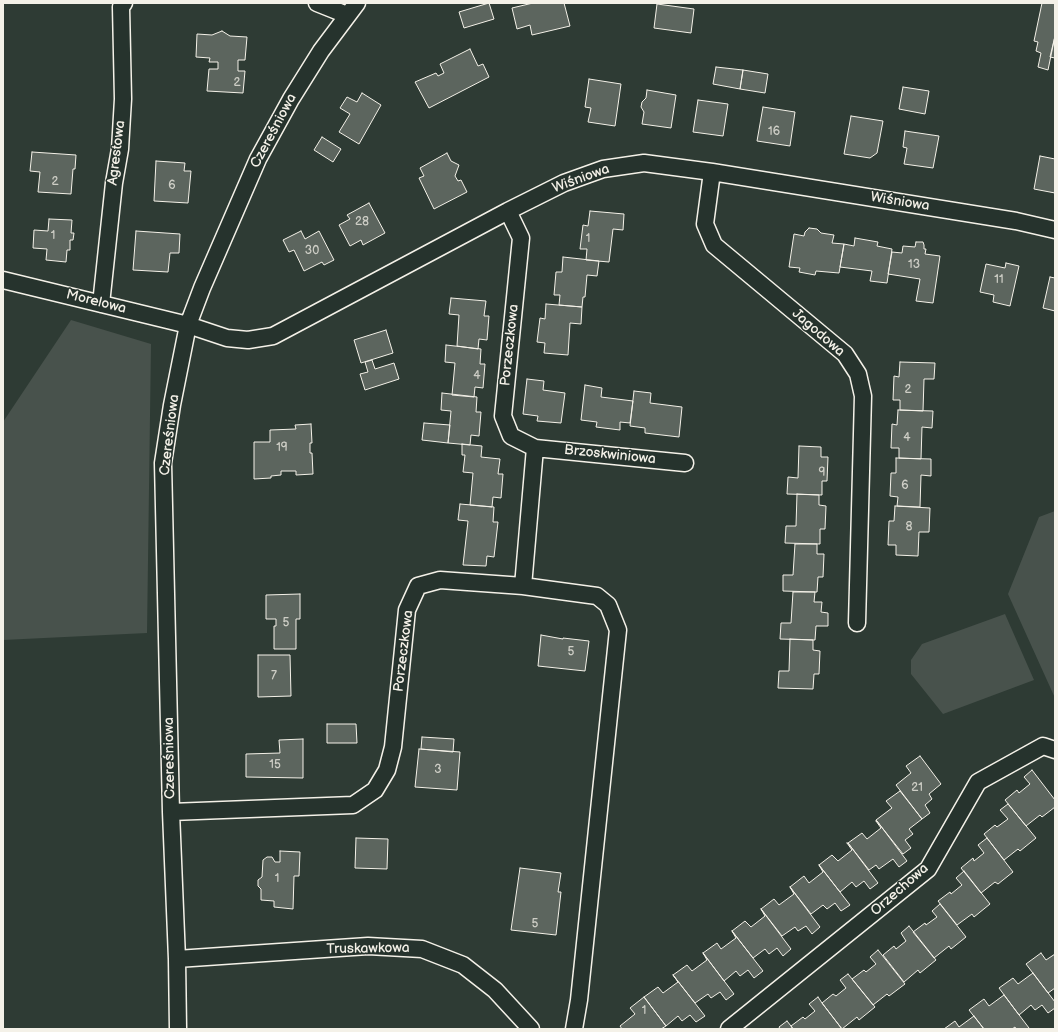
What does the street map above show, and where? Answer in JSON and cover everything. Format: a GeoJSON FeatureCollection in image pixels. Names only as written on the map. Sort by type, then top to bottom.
{"type":"FeatureCollection","features":[{"type":"Feature","properties":{"kind":"street","name":"Agrestowa"},"geometry":{"type":"LineString","coordinates":[[101,304],[114,183],[120,149],[123,98],[121,7],[124,3]]}},
{"type":"Feature","properties":{"kind":"street"},"geometry":{"type":"LineString","coordinates":[[317,3],[352,9]]}},
{"type":"Feature","properties":{"kind":"street","name":"Czereśniowa"},"geometry":{"type":"LineString","coordinates":[[178,1029],[177,959],[171,812],[163,463],[172,404],[188,325],[205,281],[258,159],[291,99],[321,51],[352,9]]}},
{"type":"Feature","properties":{"kind":"street","name":"Wiśniowa"},"geometry":{"type":"LineString","coordinates":[[188,325],[227,338],[248,340],[273,336],[508,211],[564,183],[603,169],[644,164],[712,172],[1016,221],[1055,230]]}},
{"type":"Feature","properties":{"kind":"street","name":"Jagodowa"},"geometry":{"type":"LineString","coordinates":[[712,172],[705,224],[714,245],[845,354],[858,374],[863,396],[857,623]]}},
{"type":"Feature","properties":{"kind":"street","name":"Porzeczkowa"},"geometry":{"type":"LineString","coordinates":[[508,211],[521,238],[503,416],[511,436],[535,448]]}},
{"type":"Feature","properties":{"kind":"street","name":"Morelowa"},"geometry":{"type":"LineString","coordinates":[[3,280],[188,325]]}},
{"type":"Feature","properties":{"kind":"street"},"geometry":{"type":"LineString","coordinates":[[535,448],[523,586],[597,596],[608,604],[618,630],[580,992],[574,1029]]}},
{"type":"Feature","properties":{"kind":"street","name":"Brzoskwiniowa"},"geometry":{"type":"LineString","coordinates":[[535,448],[685,463]]}},
{"type":"Feature","properties":{"kind":"street","name":"Porzeczkowa"},"geometry":{"type":"LineString","coordinates":[[171,812],[353,805],[375,790],[387,770],[393,747],[407,610],[418,586],[440,580],[523,586]]}},
{"type":"Feature","properties":{"kind":"street","name":"Orzechowa"},"geometry":{"type":"LineString","coordinates":[[729,1029],[928,870],[978,782],[1043,746],[1055,750]]}},
{"type":"Feature","properties":{"kind":"street","name":"Truskawkowa"},"geometry":{"type":"LineString","coordinates":[[177,959],[368,946],[422,949],[463,965],[495,990],[531,1029]]}},
{"type":"Feature","properties":{"kind":"shaded area"},"geometry":{"type":"Polygon","coordinates":[[[71,320],[151,344],[147,633],[3,640],[3,422],[71,320]]]}},
{"type":"Feature","properties":{"kind":"shaded area"},"geometry":{"type":"Polygon","coordinates":[[[1055,511],[1055,698],[1008,594],[1039,517],[1055,511]]]}},
{"type":"Feature","properties":{"kind":"shaded area"},"geometry":{"type":"Polygon","coordinates":[[[1005,614],[1034,680],[943,714],[911,674],[911,660],[922,644],[1005,614]]]}},
{"type":"Feature","properties":{"kind":"building"},"geometry":{"type":"Polygon","coordinates":[[[489,3],[494,19],[464,28],[459,12],[489,3]]]}},
{"type":"Feature","properties":{"kind":"building"},"geometry":{"type":"Polygon","coordinates":[[[533,3],[564,3],[570,26],[532,35],[530,25],[517,29],[512,8],[533,3]]]}},
{"type":"Feature","properties":{"kind":"building"},"geometry":{"type":"Polygon","coordinates":[[[1042,3],[1055,3],[1055,36],[1048,70],[1038,67],[1041,53],[1036,51],[1038,42],[1034,41],[1042,3]]]}},
{"type":"Feature","properties":{"kind":"building"},"geometry":{"type":"Polygon","coordinates":[[[657,4],[694,9],[691,33],[654,28],[657,4]]]}},
{"type":"Feature","properties":{"kind":"building"},"geometry":{"type":"Polygon","coordinates":[[[222,31],[230,36],[247,37],[245,60],[238,60],[238,71],[245,71],[243,93],[207,91],[209,69],[218,69],[218,62],[209,62],[210,58],[196,57],[197,34],[212,35],[222,31]]]}},
{"type":"Feature","properties":{"kind":"building"},"geometry":{"type":"Polygon","coordinates":[[[1055,36],[1055,58],[1050,57],[1055,36]]]}},
{"type":"Feature","properties":{"kind":"building"},"geometry":{"type":"Polygon","coordinates":[[[470,49],[478,66],[483,64],[489,77],[429,108],[415,82],[436,73],[438,76],[444,73],[440,64],[470,49]]]}},
{"type":"Feature","properties":{"kind":"building"},"geometry":{"type":"Polygon","coordinates":[[[716,67],[743,70],[740,89],[713,84],[716,67]]]}},
{"type":"Feature","properties":{"kind":"building"},"geometry":{"type":"Polygon","coordinates":[[[743,70],[768,74],[765,93],[740,89],[743,70]]]}},
{"type":"Feature","properties":{"kind":"building"},"geometry":{"type":"Polygon","coordinates":[[[589,79],[621,84],[615,126],[588,122],[591,108],[585,107],[589,79]]]}},
{"type":"Feature","properties":{"kind":"building"},"geometry":{"type":"Polygon","coordinates":[[[903,87],[929,91],[925,114],[899,109],[903,87]]]}},
{"type":"Feature","properties":{"kind":"building"},"geometry":{"type":"Polygon","coordinates":[[[647,90],[676,95],[671,128],[642,124],[644,112],[641,107],[642,102],[646,98],[647,90]]]}},
{"type":"Feature","properties":{"kind":"building"},"geometry":{"type":"Polygon","coordinates":[[[362,93],[381,105],[359,144],[339,132],[350,114],[340,108],[347,97],[357,102],[362,93]]]}},
{"type":"Feature","properties":{"kind":"building"},"geometry":{"type":"Polygon","coordinates":[[[698,100],[728,104],[723,136],[693,132],[698,100]]]}},
{"type":"Feature","properties":{"kind":"building"},"geometry":{"type":"Polygon","coordinates":[[[763,107],[795,112],[790,146],[757,141],[763,107]]]}},
{"type":"Feature","properties":{"kind":"building"},"geometry":{"type":"Polygon","coordinates":[[[851,116],[883,121],[877,153],[870,158],[844,154],[851,116]]]}},
{"type":"Feature","properties":{"kind":"building"},"geometry":{"type":"Polygon","coordinates":[[[905,131],[939,136],[933,168],[904,164],[907,148],[903,147],[905,131]]]}},
{"type":"Feature","properties":{"kind":"building"},"geometry":{"type":"Polygon","coordinates":[[[322,137],[341,149],[333,162],[314,150],[322,137]]]}},
{"type":"Feature","properties":{"kind":"building"},"geometry":{"type":"Polygon","coordinates":[[[32,152],[76,155],[71,194],[38,192],[40,172],[30,171],[32,152]]]}},
{"type":"Feature","properties":{"kind":"building"},"geometry":{"type":"Polygon","coordinates":[[[447,153],[451,161],[459,165],[455,176],[458,181],[461,180],[467,192],[434,209],[419,178],[424,176],[420,168],[447,153]]]}},
{"type":"Feature","properties":{"kind":"building"},"geometry":{"type":"Polygon","coordinates":[[[1040,156],[1055,159],[1055,193],[1034,189],[1040,156]]]}},
{"type":"Feature","properties":{"kind":"building"},"geometry":{"type":"Polygon","coordinates":[[[156,161],[185,163],[184,171],[191,171],[188,203],[154,201],[156,161]]]}},
{"type":"Feature","properties":{"kind":"building"},"geometry":{"type":"Polygon","coordinates":[[[369,203],[385,233],[363,245],[361,240],[350,246],[339,225],[350,219],[347,215],[369,203]]]}},
{"type":"Feature","properties":{"kind":"building"},"geometry":{"type":"Polygon","coordinates":[[[590,211],[624,214],[623,230],[613,229],[609,262],[586,260],[587,249],[580,249],[583,225],[588,226],[590,211]]]}},
{"type":"Feature","properties":{"kind":"building"},"geometry":{"type":"Polygon","coordinates":[[[49,219],[72,220],[71,233],[74,233],[73,240],[70,240],[70,250],[67,250],[66,262],[46,260],[47,249],[33,248],[34,230],[48,231],[49,219]]]}},
{"type":"Feature","properties":{"kind":"building"},"geometry":{"type":"Polygon","coordinates":[[[809,228],[817,229],[821,233],[834,235],[832,243],[844,244],[839,273],[816,271],[815,275],[799,272],[800,268],[789,267],[794,234],[804,236],[805,232],[809,228]]]}},
{"type":"Feature","properties":{"kind":"building"},"geometry":{"type":"Polygon","coordinates":[[[136,231],[180,234],[179,253],[170,253],[168,272],[133,270],[136,231]]]}},
{"type":"Feature","properties":{"kind":"building"},"geometry":{"type":"Polygon","coordinates":[[[301,231],[305,239],[319,231],[334,260],[324,265],[322,262],[304,271],[294,250],[289,252],[283,240],[301,231]]]}},
{"type":"Feature","properties":{"kind":"building"},"geometry":{"type":"Polygon","coordinates":[[[855,238],[878,242],[877,246],[892,249],[887,283],[870,281],[872,271],[840,267],[844,244],[854,246],[855,238]]]}},
{"type":"Feature","properties":{"kind":"building"},"geometry":{"type":"Polygon","coordinates":[[[916,242],[923,242],[924,249],[926,249],[925,254],[940,256],[933,303],[916,301],[920,279],[888,274],[892,252],[902,253],[903,246],[915,247],[916,242]]]}},
{"type":"Feature","properties":{"kind":"building"},"geometry":{"type":"Polygon","coordinates":[[[563,257],[599,261],[597,276],[587,275],[585,297],[583,297],[582,307],[559,305],[560,295],[554,295],[556,272],[562,272],[563,257]]]}},
{"type":"Feature","properties":{"kind":"building"},"geometry":{"type":"Polygon","coordinates":[[[1006,263],[1019,266],[1010,306],[993,302],[994,295],[980,292],[986,264],[1005,268],[1006,263]]]}},
{"type":"Feature","properties":{"kind":"building"},"geometry":{"type":"Polygon","coordinates":[[[1050,277],[1055,278],[1055,311],[1043,308],[1050,277]]]}},
{"type":"Feature","properties":{"kind":"building"},"geometry":{"type":"Polygon","coordinates":[[[451,298],[486,301],[484,316],[489,316],[487,340],[479,339],[478,349],[457,346],[459,315],[449,314],[451,298]]]}},
{"type":"Feature","properties":{"kind":"building"},"geometry":{"type":"Polygon","coordinates":[[[546,304],[582,307],[581,324],[570,323],[568,355],[544,353],[545,343],[537,342],[540,318],[545,319],[546,304]]]}},
{"type":"Feature","properties":{"kind":"building"},"geometry":{"type":"Polygon","coordinates":[[[386,330],[393,353],[361,363],[354,340],[386,330]]]}},
{"type":"Feature","properties":{"kind":"building"},"geometry":{"type":"Polygon","coordinates":[[[446,345],[481,349],[480,364],[485,364],[483,388],[475,387],[474,397],[452,395],[455,363],[445,362],[446,345]]]}},
{"type":"Feature","properties":{"kind":"building"},"geometry":{"type":"Polygon","coordinates":[[[372,360],[375,369],[394,363],[399,379],[365,390],[360,374],[368,372],[365,362],[372,360]]]}},
{"type":"Feature","properties":{"kind":"building"},"geometry":{"type":"Polygon","coordinates":[[[900,362],[935,363],[934,379],[924,379],[923,411],[900,410],[900,400],[893,400],[894,376],[899,377],[900,362]]]}},
{"type":"Feature","properties":{"kind":"building"},"geometry":{"type":"Polygon","coordinates":[[[527,379],[544,381],[543,390],[565,393],[561,423],[537,421],[538,416],[523,414],[527,379]]]}},
{"type":"Feature","properties":{"kind":"building"},"geometry":{"type":"Polygon","coordinates":[[[585,385],[602,388],[601,397],[633,401],[630,423],[620,422],[620,430],[596,427],[597,422],[581,420],[585,385]]]}},
{"type":"Feature","properties":{"kind":"building"},"geometry":{"type":"Polygon","coordinates":[[[634,391],[651,393],[650,403],[682,407],[679,437],[645,433],[645,428],[630,426],[634,391]]]}},
{"type":"Feature","properties":{"kind":"building"},"geometry":{"type":"Polygon","coordinates":[[[442,393],[477,397],[476,412],[481,412],[479,436],[471,435],[470,445],[448,443],[451,411],[441,410],[442,393]]]}},
{"type":"Feature","properties":{"kind":"building"},"geometry":{"type":"Polygon","coordinates":[[[898,410],[933,411],[932,428],[922,427],[921,459],[899,458],[899,448],[891,448],[892,424],[897,425],[898,410]]]}},
{"type":"Feature","properties":{"kind":"building"},"geometry":{"type":"Polygon","coordinates":[[[424,423],[450,425],[448,443],[422,440],[424,423]]]}},
{"type":"Feature","properties":{"kind":"building"},"geometry":{"type":"Polygon","coordinates":[[[311,424],[312,443],[310,443],[310,453],[312,453],[313,474],[296,475],[296,471],[281,471],[281,475],[271,476],[271,478],[254,479],[254,442],[270,442],[270,430],[296,429],[295,425],[311,424]]]}},
{"type":"Feature","properties":{"kind":"building"},"geometry":{"type":"Polygon","coordinates":[[[462,444],[482,446],[481,457],[500,459],[498,474],[503,474],[501,498],[493,497],[492,507],[470,505],[473,473],[463,472],[465,455],[462,455],[462,444]]]}},
{"type":"Feature","properties":{"kind":"building"},"geometry":{"type":"Polygon","coordinates":[[[799,446],[821,447],[821,457],[828,457],[827,481],[822,481],[822,495],[787,494],[788,477],[798,478],[799,446]]]}},
{"type":"Feature","properties":{"kind":"building"},"geometry":{"type":"Polygon","coordinates":[[[896,458],[931,459],[931,476],[921,475],[920,507],[897,506],[898,497],[890,496],[891,473],[896,473],[896,458]]]}},
{"type":"Feature","properties":{"kind":"building"},"geometry":{"type":"Polygon","coordinates":[[[797,494],[819,495],[819,505],[826,506],[825,529],[820,529],[820,544],[785,543],[786,526],[796,526],[797,494]]]}},
{"type":"Feature","properties":{"kind":"building"},"geometry":{"type":"Polygon","coordinates":[[[460,504],[494,507],[493,522],[498,522],[494,557],[487,556],[486,566],[463,565],[468,521],[458,520],[460,504]]]}},
{"type":"Feature","properties":{"kind":"building"},"geometry":{"type":"Polygon","coordinates":[[[895,506],[930,508],[929,532],[919,532],[918,556],[896,555],[896,545],[888,545],[889,521],[894,521],[895,506]]]}},
{"type":"Feature","properties":{"kind":"building"},"geometry":{"type":"Polygon","coordinates":[[[795,544],[817,544],[817,554],[824,554],[823,577],[818,577],[817,592],[783,591],[783,575],[793,575],[795,544]]]}},
{"type":"Feature","properties":{"kind":"building"},"geometry":{"type":"Polygon","coordinates":[[[793,592],[815,592],[814,602],[822,602],[821,612],[828,613],[828,626],[816,626],[815,640],[780,639],[781,623],[791,623],[793,592]]]}},
{"type":"Feature","properties":{"kind":"building"},"geometry":{"type":"Polygon","coordinates":[[[300,594],[300,619],[296,619],[296,649],[274,649],[274,626],[276,626],[276,619],[266,619],[266,595],[300,594]]]}},
{"type":"Feature","properties":{"kind":"building"},"geometry":{"type":"Polygon","coordinates":[[[541,635],[563,639],[589,641],[585,671],[538,666],[541,635]]]}},
{"type":"Feature","properties":{"kind":"building"},"geometry":{"type":"Polygon","coordinates":[[[790,639],[813,640],[813,650],[820,651],[819,674],[814,674],[813,689],[778,688],[779,671],[789,671],[790,639]]]}},
{"type":"Feature","properties":{"kind":"building"},"geometry":{"type":"Polygon","coordinates":[[[258,655],[290,655],[291,696],[258,697],[258,655]]]}},
{"type":"Feature","properties":{"kind":"building"},"geometry":{"type":"Polygon","coordinates":[[[327,724],[356,724],[357,743],[327,743],[327,724]]]}},
{"type":"Feature","properties":{"kind":"building"},"geometry":{"type":"Polygon","coordinates":[[[422,737],[454,739],[453,752],[421,749],[422,737]]]}},
{"type":"Feature","properties":{"kind":"building"},"geometry":{"type":"Polygon","coordinates":[[[303,739],[303,778],[246,777],[246,754],[280,753],[279,740],[303,739]]]}},
{"type":"Feature","properties":{"kind":"building"},"geometry":{"type":"Polygon","coordinates":[[[419,749],[460,752],[457,790],[415,787],[419,749]]]}},
{"type":"Feature","properties":{"kind":"building"},"geometry":{"type":"Polygon","coordinates":[[[920,756],[941,784],[929,794],[932,799],[925,805],[930,813],[922,819],[896,785],[911,773],[906,766],[920,756]]]}},
{"type":"Feature","properties":{"kind":"building"},"geometry":{"type":"Polygon","coordinates":[[[1032,770],[1055,800],[1055,807],[1042,817],[1040,815],[1026,826],[1005,800],[1017,790],[1019,793],[1030,784],[1024,777],[1032,770]]]}},
{"type":"Feature","properties":{"kind":"building"},"geometry":{"type":"Polygon","coordinates":[[[900,791],[922,819],[909,829],[913,834],[905,840],[911,848],[903,854],[876,820],[892,808],[886,801],[900,791]]]}},
{"type":"Feature","properties":{"kind":"building"},"geometry":{"type":"Polygon","coordinates":[[[1008,804],[1036,838],[1020,851],[1018,849],[1004,860],[984,834],[995,825],[997,827],[1008,819],[1000,810],[1008,804]]]}},
{"type":"Feature","properties":{"kind":"building"},"geometry":{"type":"Polygon","coordinates":[[[876,821],[907,861],[899,867],[893,859],[879,869],[876,865],[869,870],[848,843],[862,833],[867,839],[881,828],[876,821]]]}},
{"type":"Feature","properties":{"kind":"building"},"geometry":{"type":"Polygon","coordinates":[[[356,838],[388,839],[387,869],[355,868],[356,838]]]}},
{"type":"Feature","properties":{"kind":"building"},"geometry":{"type":"Polygon","coordinates":[[[987,838],[1013,872],[998,884],[995,882],[981,893],[961,868],[973,858],[974,861],[984,853],[978,845],[987,838]]]}},
{"type":"Feature","properties":{"kind":"building"},"geometry":{"type":"Polygon","coordinates":[[[847,843],[878,883],[870,889],[864,881],[856,887],[852,882],[840,892],[819,865],[832,855],[838,861],[852,850],[847,843]]]}},
{"type":"Feature","properties":{"kind":"building"},"geometry":{"type":"Polygon","coordinates":[[[280,851],[300,852],[299,876],[294,876],[293,909],[274,907],[274,901],[261,900],[261,889],[258,886],[258,880],[262,877],[263,860],[267,857],[272,857],[275,862],[280,862],[280,851]]]}},
{"type":"Feature","properties":{"kind":"building"},"geometry":{"type":"Polygon","coordinates":[[[819,865],[850,905],[841,911],[835,903],[827,909],[823,905],[811,914],[790,887],[804,876],[809,883],[823,872],[819,865]]]}},
{"type":"Feature","properties":{"kind":"building"},"geometry":{"type":"Polygon","coordinates":[[[520,868],[561,873],[558,892],[561,892],[556,935],[511,930],[520,868]]]}},
{"type":"Feature","properties":{"kind":"building"},"geometry":{"type":"Polygon","coordinates":[[[964,871],[990,904],[974,917],[972,914],[957,925],[938,901],[950,892],[951,894],[962,885],[956,878],[964,871]]]}},
{"type":"Feature","properties":{"kind":"building"},"geometry":{"type":"Polygon","coordinates":[[[790,887],[820,927],[812,934],[806,926],[798,931],[795,927],[782,936],[761,909],[774,899],[779,905],[794,894],[790,887]]]}},
{"type":"Feature","properties":{"kind":"building"},"geometry":{"type":"Polygon","coordinates":[[[940,904],[966,937],[951,949],[949,946],[934,958],[913,932],[925,923],[926,925],[937,917],[932,911],[940,904]]]}},
{"type":"Feature","properties":{"kind":"building"},"geometry":{"type":"Polygon","coordinates":[[[761,909],[791,949],[783,956],[777,948],[769,954],[765,949],[753,958],[732,931],[745,921],[751,927],[765,916],[761,909]]]}},
{"type":"Feature","properties":{"kind":"building"},"geometry":{"type":"Polygon","coordinates":[[[909,926],[936,960],[920,973],[918,970],[904,982],[883,955],[894,946],[896,949],[906,941],[901,933],[909,926]]]}},
{"type":"Feature","properties":{"kind":"building"},"geometry":{"type":"Polygon","coordinates":[[[732,931],[763,971],[754,978],[748,970],[740,976],[736,971],[724,981],[703,953],[717,943],[721,949],[736,938],[732,931]]]}},
{"type":"Feature","properties":{"kind":"building"},"geometry":{"type":"Polygon","coordinates":[[[878,950],[905,984],[889,996],[887,994],[873,1005],[852,979],[864,970],[866,972],[876,964],[870,957],[878,950]]]}},
{"type":"Feature","properties":{"kind":"building"},"geometry":{"type":"Polygon","coordinates":[[[703,953],[734,994],[726,1000],[720,992],[711,998],[708,994],[695,1003],[673,975],[687,965],[692,971],[707,960],[703,953]]]}},
{"type":"Feature","properties":{"kind":"building"},"geometry":{"type":"Polygon","coordinates":[[[1041,953],[1046,960],[1055,954],[1055,988],[1048,993],[1026,964],[1041,953]]]}},
{"type":"Feature","properties":{"kind":"building"},"geometry":{"type":"Polygon","coordinates":[[[1033,973],[1055,1002],[1055,1008],[1048,1013],[1042,1005],[1035,1010],[1031,1005],[1019,1015],[999,988],[1013,978],[1018,984],[1033,973]]]}},
{"type":"Feature","properties":{"kind":"building"},"geometry":{"type":"Polygon","coordinates":[[[848,974],[875,1007],[859,1020],[857,1017],[842,1029],[822,1003],[833,994],[836,996],[846,988],[840,980],[848,974]]]}},
{"type":"Feature","properties":{"kind":"building"},"geometry":{"type":"Polygon","coordinates":[[[673,975],[705,1016],[696,1022],[690,1015],[682,1021],[678,1016],[666,1026],[644,997],[658,987],[663,993],[678,982],[673,975]]]}},
{"type":"Feature","properties":{"kind":"building"},"geometry":{"type":"Polygon","coordinates":[[[1004,995],[1029,1028],[1016,1029],[1015,1027],[1012,1029],[984,1029],[969,1010],[984,999],[989,1006],[1004,995]]]}},
{"type":"Feature","properties":{"kind":"building"},"geometry":{"type":"Polygon","coordinates":[[[644,997],[666,1026],[661,1029],[622,1029],[620,1026],[635,1014],[630,1008],[644,997]]]}},
{"type":"Feature","properties":{"kind":"building"},"geometry":{"type":"Polygon","coordinates":[[[818,997],[842,1029],[793,1029],[791,1026],[803,1017],[805,1019],[815,1011],[809,1004],[818,997]]]}},
{"type":"Feature","properties":{"kind":"building"},"geometry":{"type":"Polygon","coordinates":[[[974,1016],[984,1029],[944,1029],[955,1021],[959,1027],[974,1016]]]}},
{"type":"Feature","properties":{"kind":"building"},"geometry":{"type":"Polygon","coordinates":[[[787,1021],[793,1029],[780,1029],[779,1027],[787,1021]]]}}]}
